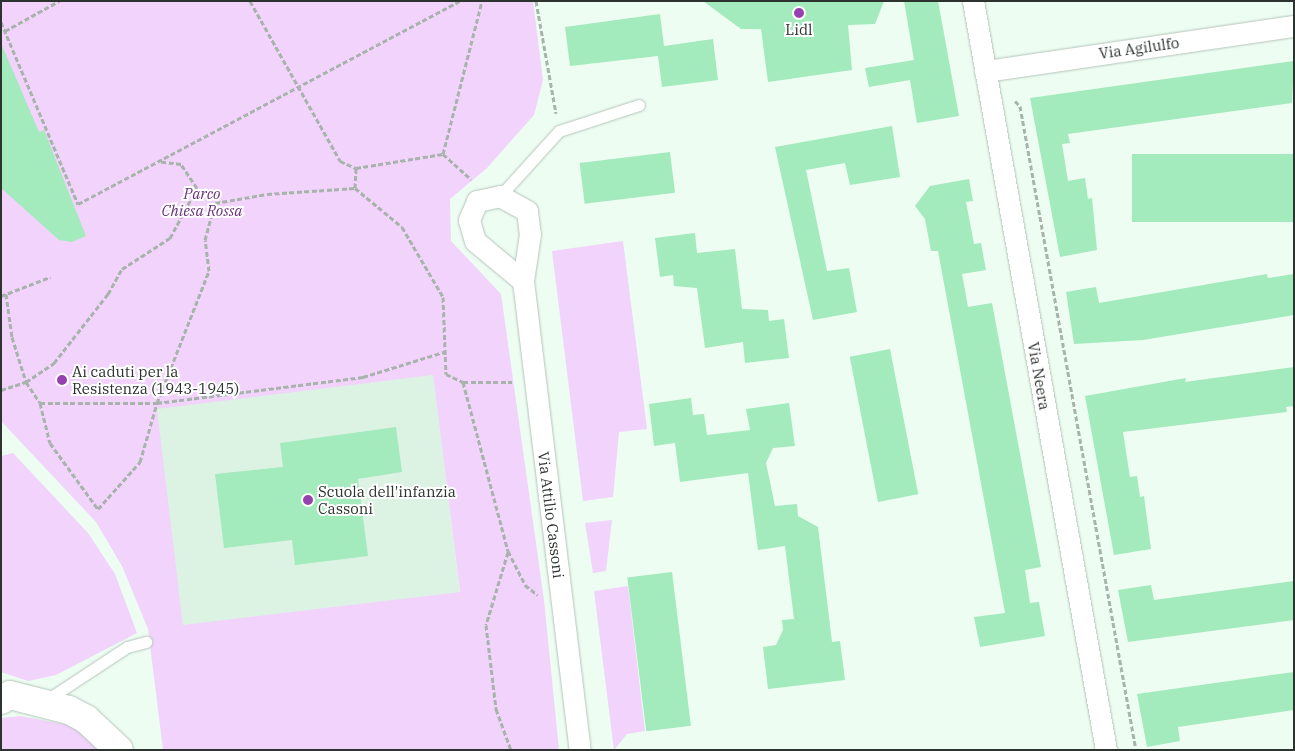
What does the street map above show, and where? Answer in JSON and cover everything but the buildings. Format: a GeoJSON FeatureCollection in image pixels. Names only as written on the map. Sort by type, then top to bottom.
{"type":"FeatureCollection","features":[{"type":"Feature","properties":{"kind":"street","name":"Via Neera"},"geometry":{"type":"LineString","coordinates":[[972,1],[1106,750]]}},
{"type":"Feature","properties":{"kind":"street","name":"Via Agilulfo"},"geometry":{"type":"LineString","coordinates":[[985,71],[1294,26]]}},
{"type":"Feature","properties":{"kind":"street"},"geometry":{"type":"LineString","coordinates":[[500,196],[477,201],[469,220],[475,241],[523,281]]}},
{"type":"Feature","properties":{"kind":"street","name":"Via Attilio Cassoni"},"geometry":{"type":"LineString","coordinates":[[500,196],[527,212],[530,234],[523,281],[580,750]]}},
{"type":"Feature","properties":{"kind":"street"},"geometry":{"type":"LineString","coordinates":[[4,695],[44,702],[86,718],[120,750]]}},
{"type":"Feature","properties":{"kind":"lane"},"geometry":{"type":"LineString","coordinates":[[500,196],[559,131],[639,105]]}},
{"type":"Feature","properties":{"kind":"lane"},"geometry":{"type":"LineString","coordinates":[[44,702],[112,656],[146,642]]}},
{"type":"Feature","properties":{"kind":"path"},"geometry":{"type":"LineString","coordinates":[[5,30],[59,1]]}},
{"type":"Feature","properties":{"kind":"path"},"geometry":{"type":"LineString","coordinates":[[250,1],[296,88],[340,161],[356,168],[443,154],[472,179],[477,201]]}},
{"type":"Feature","properties":{"kind":"path"},"geometry":{"type":"LineString","coordinates":[[1,22],[78,204],[460,1]]}},
{"type":"Feature","properties":{"kind":"path"},"geometry":{"type":"LineString","coordinates":[[443,154],[482,1]]}},
{"type":"Feature","properties":{"kind":"path"},"geometry":{"type":"LineString","coordinates":[[536,1],[559,131]]}},
{"type":"Feature","properties":{"kind":"path"},"geometry":{"type":"LineString","coordinates":[[1013,99],[1020,106],[1136,750]]}},
{"type":"Feature","properties":{"kind":"path"},"geometry":{"type":"LineString","coordinates":[[1,390],[26,382],[54,363],[108,294],[122,269],[170,238],[197,188],[180,164],[158,161]]}},
{"type":"Feature","properties":{"kind":"path"},"geometry":{"type":"LineString","coordinates":[[355,188],[356,168]]}},
{"type":"Feature","properties":{"kind":"path"},"geometry":{"type":"LineString","coordinates":[[6,294],[12,337],[26,382],[40,403],[50,443],[98,509],[140,462],[157,403],[209,271],[205,240],[215,203],[267,194],[355,188],[402,227],[443,297],[446,374],[463,382],[516,382],[516,375]]}},
{"type":"Feature","properties":{"kind":"path"},"geometry":{"type":"LineString","coordinates":[[1,296],[50,277]]}},
{"type":"Feature","properties":{"kind":"path"},"geometry":{"type":"LineString","coordinates":[[40,403],[157,403],[363,377],[444,352]]}},
{"type":"Feature","properties":{"kind":"path"},"geometry":{"type":"LineString","coordinates":[[463,382],[508,551],[525,585],[544,596]]}},
{"type":"Feature","properties":{"kind":"path"},"geometry":{"type":"LineString","coordinates":[[508,551],[486,625],[496,709],[511,750]]}},
{"type":"Feature","properties":{"kind":"shaded area","name":"Scuola dell'infanzia Cassoni"},"geometry":{"type":"Polygon","coordinates":[[[433,374],[460,592],[183,626],[156,408],[433,374]]]}},
{"type":"Feature","properties":{"kind":"green space","name":"Parco Chiesa Rossa"},"geometry":{"type":"Polygon","coordinates":[[[1,1],[533,1],[543,80],[534,115],[487,168],[450,199],[451,241],[501,294],[544,600],[559,750],[163,750],[148,629],[122,566],[96,522],[1,421],[1,1]],[[433,375],[157,409],[183,625],[460,592],[433,375]]]}},
{"type":"Feature","properties":{"kind":"green space"},"geometry":{"type":"Polygon","coordinates":[[[623,241],[647,429],[619,432],[613,497],[583,501],[552,251],[623,241]]]}},
{"type":"Feature","properties":{"kind":"green space"},"geometry":{"type":"Polygon","coordinates":[[[13,453],[88,533],[115,574],[137,633],[56,675],[28,681],[1,672],[1,456],[13,453]]]}},
{"type":"Feature","properties":{"kind":"green space"},"geometry":{"type":"Polygon","coordinates":[[[612,520],[606,571],[593,573],[585,523],[612,520]]]}},
{"type":"Feature","properties":{"kind":"green space"},"geometry":{"type":"Polygon","coordinates":[[[628,586],[645,731],[627,734],[614,750],[594,591],[628,586]]]}},
{"type":"Feature","properties":{"kind":"green space"},"geometry":{"type":"Polygon","coordinates":[[[20,716],[69,725],[103,750],[1,750],[1,718],[20,716]]]}},
{"type":"Feature","properties":{"kind":"place","name":"Lidl"},"geometry":{"type":"Point","coordinates":[799,13]}},
{"type":"Feature","properties":{"kind":"place","name":"Ai caduti per la Resistenza (1943-1945)"},"geometry":{"type":"Point","coordinates":[62,380]}},
{"type":"Feature","properties":{"kind":"place","name":"Scuola dell'infanzia Cassoni"},"geometry":{"type":"Point","coordinates":[308,500]}}]}
